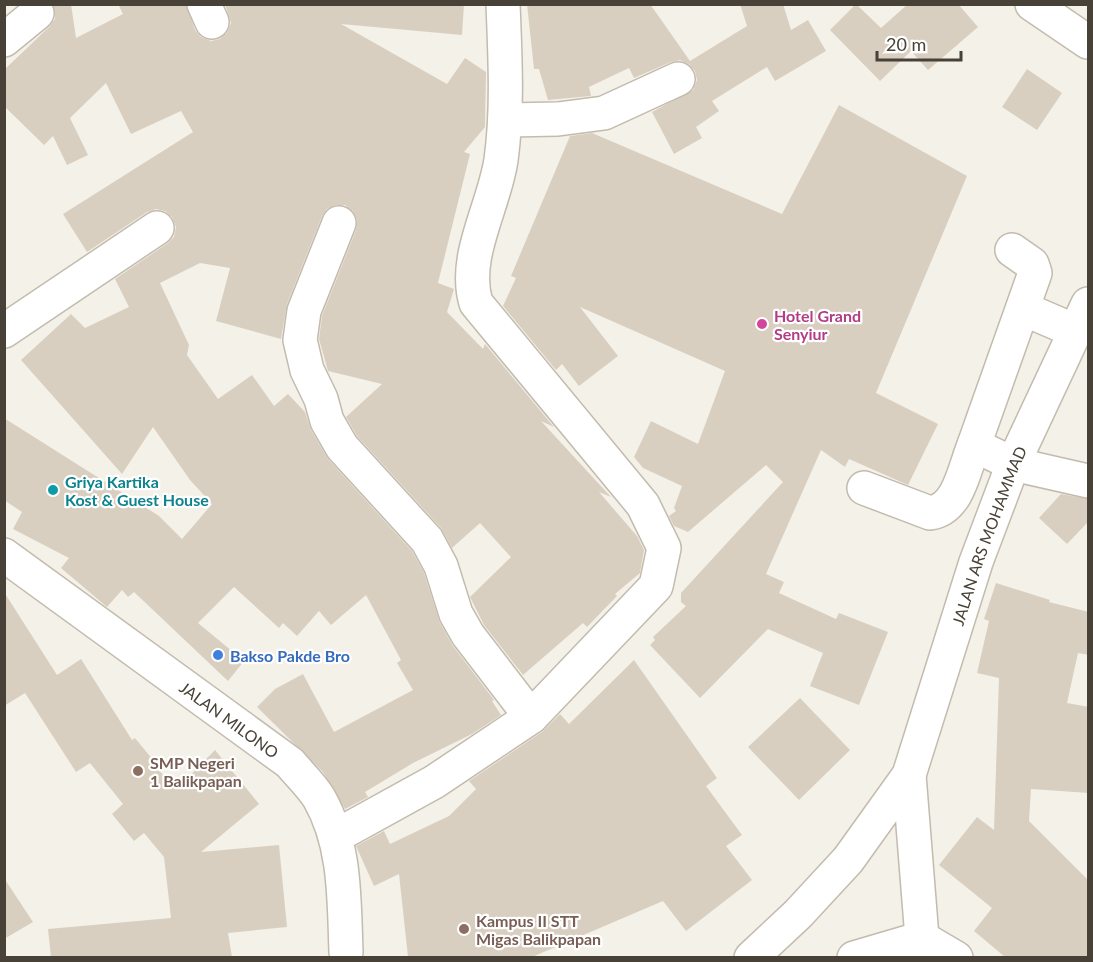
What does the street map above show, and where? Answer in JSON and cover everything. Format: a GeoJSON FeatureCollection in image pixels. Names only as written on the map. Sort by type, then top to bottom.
{"type":"FeatureCollection","features":[{"type":"Feature","properties":{"kind":"street"},"geometry":{"type":"LineString","coordinates":[[336,836],[434,782],[531,717],[656,586],[664,548],[643,505],[476,303],[472,271],[501,162],[505,120],[503,4]]}},
{"type":"Feature","properties":{"kind":"street"},"geometry":{"type":"LineString","coordinates":[[1032,4],[1089,42]]}},
{"type":"Feature","properties":{"kind":"street"},"geometry":{"type":"LineString","coordinates":[[4,40],[36,13]]}},
{"type":"Feature","properties":{"kind":"street"},"geometry":{"type":"LineString","coordinates":[[505,120],[558,119],[604,113],[678,79]]}},
{"type":"Feature","properties":{"kind":"street"},"geometry":{"type":"LineString","coordinates":[[339,223],[304,311],[300,340],[307,370],[321,399],[327,421],[342,447],[427,540],[441,566],[456,614],[468,635],[531,717]]}},
{"type":"Feature","properties":{"kind":"street"},"geometry":{"type":"LineString","coordinates":[[4,332],[158,228]]}},
{"type":"Feature","properties":{"kind":"street"},"geometry":{"type":"LineString","coordinates":[[864,488],[930,513],[941,512],[950,505],[1024,309],[1035,273],[1032,264],[1012,250]]}},
{"type":"Feature","properties":{"kind":"street"},"geometry":{"type":"LineString","coordinates":[[1024,309],[1082,317]]}},
{"type":"Feature","properties":{"kind":"street","name":"JALAN ARS MOHAMMAD"},"geometry":{"type":"LineString","coordinates":[[751,957],[798,914],[848,860],[909,776],[976,562],[1013,464],[1082,317]]}},
{"type":"Feature","properties":{"kind":"street"},"geometry":{"type":"LineString","coordinates":[[974,445],[1013,464],[1089,481]]}},
{"type":"Feature","properties":{"kind":"street","name":"JALAN MILONO"},"geometry":{"type":"LineString","coordinates":[[4,555],[290,763],[319,797],[336,836],[340,857],[346,956]]}},
{"type":"Feature","properties":{"kind":"street","name":"JALAN ARS MOHAMMAD"},"geometry":{"type":"LineString","coordinates":[[909,776],[922,938]]}},
{"type":"Feature","properties":{"kind":"street"},"geometry":{"type":"LineString","coordinates":[[854,957],[922,938],[956,957]]}},
{"type":"Feature","properties":{"kind":"building"},"geometry":{"type":"Polygon","coordinates":[[[53,4],[71,4],[76,38],[123,14],[118,4],[186,4],[195,30],[201,37],[211,41],[220,39],[227,33],[231,23],[225,4],[464,4],[462,35],[341,24],[447,84],[465,58],[486,72],[485,127],[464,152],[470,154],[438,283],[454,289],[447,312],[483,349],[485,344],[554,427],[541,421],[611,497],[599,492],[637,536],[644,550],[640,573],[615,594],[617,596],[587,627],[583,623],[523,675],[484,625],[470,597],[511,557],[480,523],[452,548],[441,528],[357,436],[346,417],[382,384],[328,371],[319,339],[322,316],[356,230],[357,220],[353,211],[345,205],[336,205],[327,209],[322,216],[287,304],[281,339],[216,321],[230,268],[200,263],[160,283],[189,345],[187,355],[218,399],[252,375],[274,406],[288,394],[305,412],[311,430],[328,459],[412,551],[424,573],[440,623],[453,646],[494,700],[492,701],[501,715],[472,734],[413,763],[365,792],[368,797],[345,809],[323,772],[257,707],[275,689],[303,674],[334,732],[413,690],[397,663],[401,660],[366,595],[331,625],[319,611],[297,636],[283,623],[279,628],[234,587],[198,623],[244,661],[228,681],[134,592],[128,597],[122,590],[107,607],[61,568],[69,558],[13,529],[22,512],[4,500],[4,418],[159,516],[182,539],[212,504],[190,480],[153,427],[122,474],[21,360],[71,314],[85,328],[129,307],[115,279],[168,243],[174,237],[176,227],[172,217],[165,211],[156,209],[147,212],[87,252],[63,214],[193,132],[181,111],[131,134],[106,83],[70,118],[88,155],[67,165],[53,136],[44,145],[4,106],[4,70],[55,19],[53,4]]]}},
{"type":"Feature","properties":{"kind":"building"},"geometry":{"type":"Polygon","coordinates":[[[527,4],[650,4],[690,61],[747,26],[740,4],[783,4],[791,30],[808,20],[826,51],[775,81],[767,67],[712,101],[719,111],[696,127],[702,138],[674,154],[652,112],[693,90],[697,80],[695,71],[689,64],[680,60],[671,62],[634,78],[629,68],[589,87],[591,96],[548,100],[539,69],[534,69],[527,4]]]}},
{"type":"Feature","properties":{"kind":"building"},"geometry":{"type":"Polygon","coordinates":[[[856,4],[881,28],[908,4],[958,4],[978,27],[928,70],[911,51],[880,81],[830,30],[856,4]]]}},
{"type":"Feature","properties":{"kind":"building"},"geometry":{"type":"Polygon","coordinates":[[[1027,69],[1062,93],[1037,130],[1002,107],[1027,69]]]}},
{"type":"Feature","properties":{"kind":"building","name":"Hotel Grand Senyiur"},"geometry":{"type":"Polygon","coordinates":[[[839,105],[967,176],[876,393],[938,424],[908,485],[849,459],[845,467],[821,450],[766,574],[784,582],[779,593],[836,619],[839,613],[888,632],[859,705],[810,686],[823,653],[768,629],[700,698],[650,645],[655,640],[653,637],[686,606],[681,602],[681,593],[783,482],[766,465],[688,532],[674,526],[669,516],[676,511],[674,508],[682,486],[643,468],[634,457],[651,421],[698,444],[725,371],[580,307],[618,356],[579,386],[562,364],[556,370],[503,306],[516,278],[511,276],[570,136],[592,133],[782,214],[839,105]]]}},
{"type":"Feature","properties":{"kind":"building"},"geometry":{"type":"Polygon","coordinates":[[[1061,494],[1089,499],[1089,521],[1067,544],[1039,518],[1061,494]]]}},
{"type":"Feature","properties":{"kind":"building"},"geometry":{"type":"Polygon","coordinates":[[[996,583],[1050,600],[1049,602],[1089,612],[1089,655],[1078,653],[1067,703],[1089,707],[1089,793],[1031,789],[1029,821],[1089,881],[1089,957],[1005,957],[974,931],[992,908],[939,865],[977,817],[994,830],[999,678],[977,673],[989,621],[984,619],[996,583]]]}},
{"type":"Feature","properties":{"kind":"building"},"geometry":{"type":"Polygon","coordinates":[[[4,592],[57,675],[81,659],[132,740],[135,738],[158,766],[156,768],[178,788],[215,750],[259,804],[201,852],[279,845],[287,927],[228,933],[232,957],[51,957],[48,929],[171,918],[164,857],[144,833],[134,841],[112,814],[123,804],[90,763],[76,772],[25,693],[4,706],[4,592]]]}},
{"type":"Feature","properties":{"kind":"building"},"geometry":{"type":"Polygon","coordinates":[[[634,660],[717,778],[706,786],[742,835],[726,846],[752,880],[686,931],[663,901],[532,957],[408,957],[399,874],[374,886],[356,846],[384,831],[390,844],[449,816],[476,789],[469,781],[542,732],[560,714],[569,724],[634,660]]]}},
{"type":"Feature","properties":{"kind":"building"},"geometry":{"type":"Polygon","coordinates":[[[800,698],[850,750],[799,800],[748,747],[800,698]]]}},
{"type":"Feature","properties":{"kind":"building"},"geometry":{"type":"Polygon","coordinates":[[[4,878],[33,922],[4,939],[4,878]]]}},
{"type":"Feature","properties":{"kind":"place","name":"Hotel Grand Senyiur"},"geometry":{"type":"Point","coordinates":[762,324]}},
{"type":"Feature","properties":{"kind":"place","name":"Griya Kartika Kost & Guest House"},"geometry":{"type":"Point","coordinates":[53,490]}},
{"type":"Feature","properties":{"kind":"place","name":"Bakso Pakde Bro"},"geometry":{"type":"Point","coordinates":[218,655]}},
{"type":"Feature","properties":{"kind":"place","name":"SMP Negeri 1 Balikpapan"},"geometry":{"type":"Point","coordinates":[138,771]}},
{"type":"Feature","properties":{"kind":"place","name":"Kampus II STT Migas Balikpapan"},"geometry":{"type":"Point","coordinates":[464,929]}}]}
